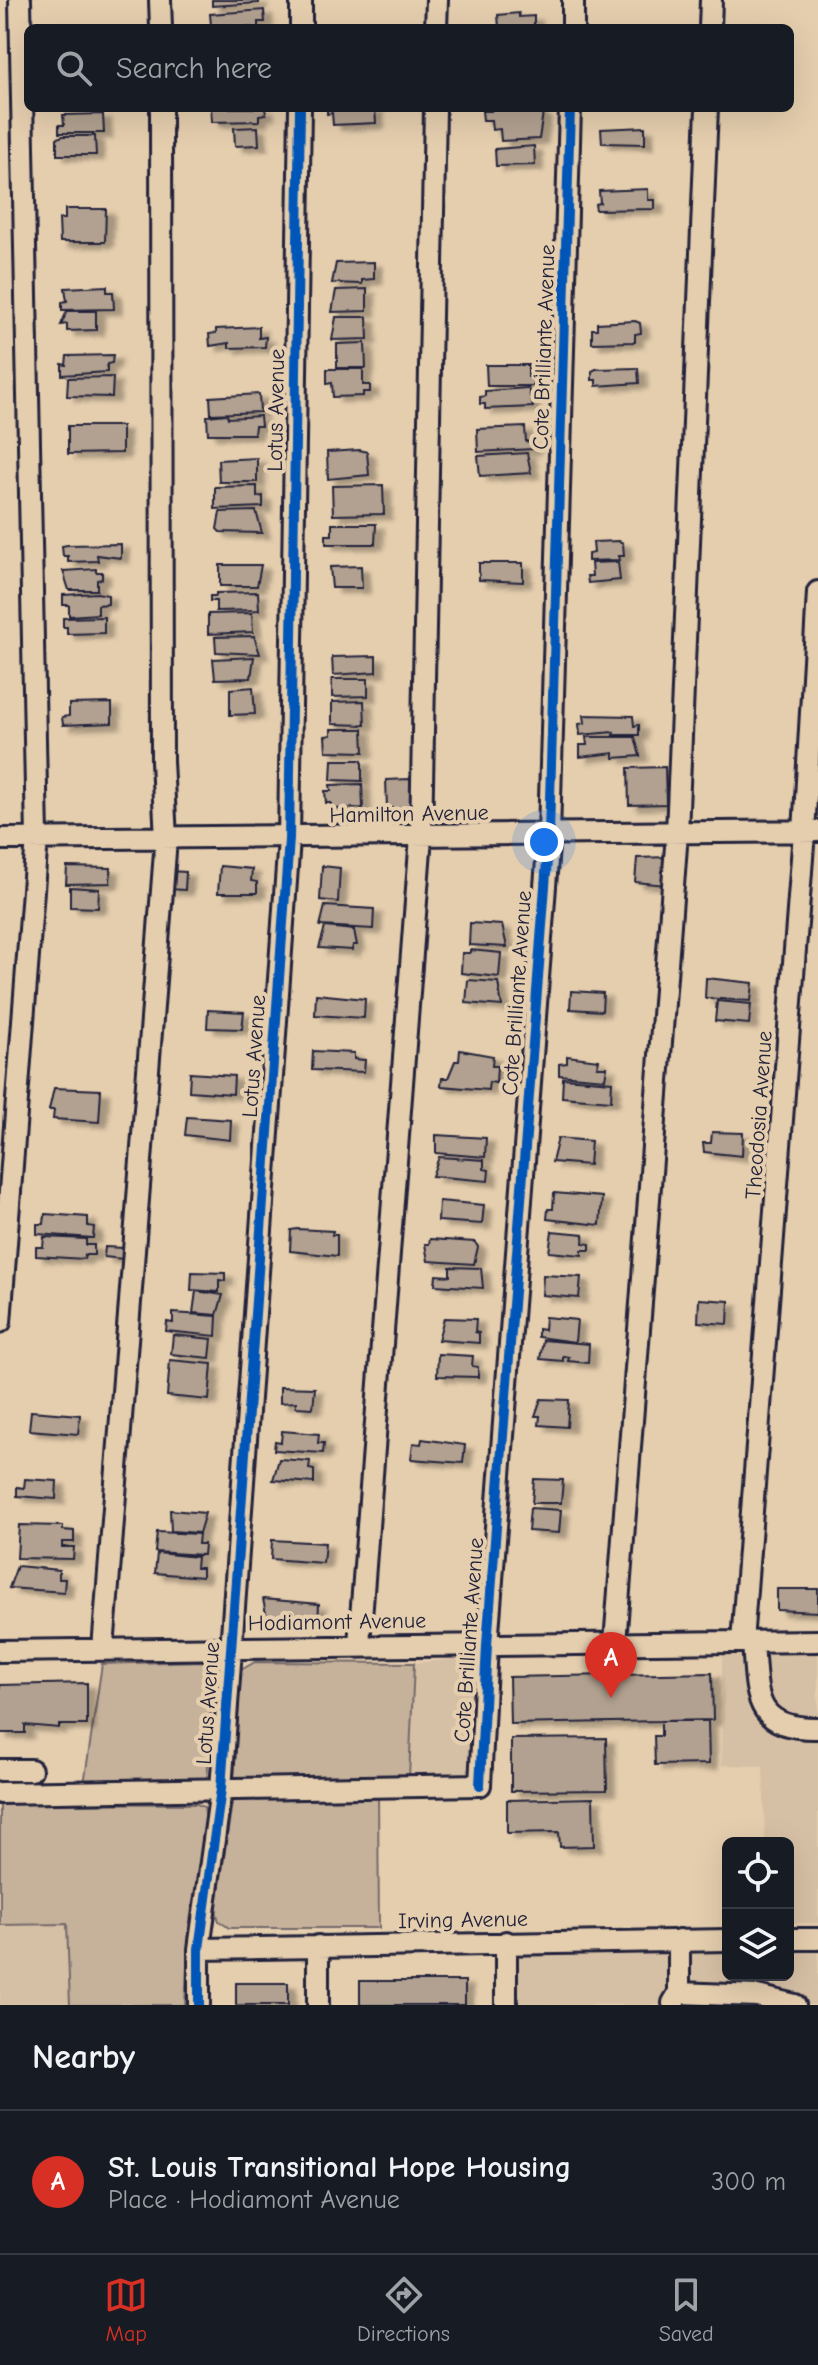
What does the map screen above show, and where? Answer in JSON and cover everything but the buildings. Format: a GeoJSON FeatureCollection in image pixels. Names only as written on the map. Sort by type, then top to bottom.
{"type":"FeatureCollection","features":[{"type":"Feature","properties":{"kind":"street"},"geometry":{"type":"LineString","coordinates":[[0,1322],[37,838],[20,0]]}},
{"type":"Feature","properties":{"kind":"street"},"geometry":{"type":"LineString","coordinates":[[160,0],[161,24]]}},
{"type":"Feature","properties":{"kind":"street"},"geometry":{"type":"LineString","coordinates":[[301,0],[301,24]]}},
{"type":"Feature","properties":{"kind":"street"},"geometry":{"type":"LineString","coordinates":[[436,24],[437,0]]}},
{"type":"Feature","properties":{"kind":"street"},"geometry":{"type":"LineString","coordinates":[[573,0],[573,24]]}},
{"type":"Feature","properties":{"kind":"street"},"geometry":{"type":"LineString","coordinates":[[710,24],[711,0]]}},
{"type":"Feature","properties":{"kind":"street"},"geometry":{"type":"LineString","coordinates":[[103,1649],[166,839],[162,761],[161,112]]}},
{"type":"Feature","properties":{"kind":"street","name":"Lotus Avenue"},"geometry":{"type":"LineString","coordinates":[[199,2005],[199,1949],[221,1789],[289,839],[300,112]]}},
{"type":"Feature","properties":{"kind":"street"},"geometry":{"type":"LineString","coordinates":[[359,1644],[421,836],[435,112]]}},
{"type":"Feature","properties":{"kind":"street","name":"Cote Brilliante Avenue"},"geometry":{"type":"LineString","coordinates":[[221,1789],[480,1785],[487,1645],[549,834],[570,112]]}},
{"type":"Feature","properties":{"kind":"street"},"geometry":{"type":"LineString","coordinates":[[615,1643],[677,833],[707,112]]}},
{"type":"Feature","properties":{"kind":"street","name":"Theodosia Avenue"},"geometry":{"type":"LineString","coordinates":[[818,592],[811,832],[747,1642],[763,1708],[772,1720],[791,1729],[818,1728]]}},
{"type":"Feature","properties":{"kind":"street","name":"Hamilton Avenue"},"geometry":{"type":"LineString","coordinates":[[0,839],[289,839],[811,832]]}},
{"type":"Feature","properties":{"kind":"street","name":"Hodiamont Avenue"},"geometry":{"type":"LineString","coordinates":[[0,1651],[359,1644],[818,1641]]}},
{"type":"Feature","properties":{"kind":"street"},"geometry":{"type":"LineString","coordinates":[[0,1770],[31,1770]]}},
{"type":"Feature","properties":{"kind":"street"},"geometry":{"type":"LineString","coordinates":[[0,1793],[221,1789]]}},
{"type":"Feature","properties":{"kind":"street"},"geometry":{"type":"LineString","coordinates":[[794,1939],[818,1939]]}},
{"type":"Feature","properties":{"kind":"street"},"geometry":{"type":"LineString","coordinates":[[679,1940],[676,1999],[757,1996],[795,2005]]}},
{"type":"Feature","properties":{"kind":"street","name":"Irving Avenue"},"geometry":{"type":"LineString","coordinates":[[199,1949],[722,1940]]}},
{"type":"Feature","properties":{"kind":"street"},"geometry":{"type":"LineString","coordinates":[[506,1942],[506,2005]]}},
{"type":"Feature","properties":{"kind":"street"},"geometry":{"type":"LineString","coordinates":[[318,1946],[318,2005]]}},
{"type":"Feature","properties":{"kind":"shaded area"},"geometry":{"type":"Polygon","coordinates":[[[722,1653],[818,1653],[818,1923],[794,1923],[794,1837],[765,1837],[763,1766],[722,1765],[722,1653]]]}},
{"type":"Feature","properties":{"kind":"shaded area"},"geometry":{"type":"Polygon","coordinates":[[[455,1659],[467,1663],[476,1671],[473,1778],[409,1778],[414,1663],[455,1659]]]}},
{"type":"Feature","properties":{"kind":"shaded area"},"geometry":{"type":"Polygon","coordinates":[[[255,1662],[414,1663],[409,1778],[234,1780],[241,1670],[255,1662]]]}},
{"type":"Feature","properties":{"kind":"shaded area"},"geometry":{"type":"Polygon","coordinates":[[[210,1663],[213,1672],[207,1782],[84,1784],[102,1664],[210,1663]]]}},
{"type":"Feature","properties":{"kind":"shaded area"},"geometry":{"type":"Polygon","coordinates":[[[378,1794],[379,1928],[229,1928],[219,1921],[216,1911],[233,1796],[378,1794]]]}},
{"type":"Feature","properties":{"kind":"shaded area"},"geometry":{"type":"Polygon","coordinates":[[[0,1803],[197,1804],[204,1807],[206,1820],[189,1927],[185,2005],[70,2005],[67,1924],[0,1925],[0,1803]]]}},
{"type":"Feature","properties":{"kind":"shaded area"},"geometry":{"type":"Polygon","coordinates":[[[68,1924],[70,2005],[0,2005],[0,1925],[68,1924]]]}},
{"type":"Feature","properties":{"kind":"shaded area"},"geometry":{"type":"Polygon","coordinates":[[[818,1950],[818,2005],[516,2005],[516,1963],[521,1955],[722,1951],[722,1981],[794,1981],[794,1951],[818,1950]]]}},
{"type":"Feature","properties":{"kind":"cycle path"},"geometry":{"type":"LineString","coordinates":[[199,2005],[199,1949],[221,1789],[289,839],[300,112]]}},
{"type":"Feature","properties":{"kind":"cycle path"},"geometry":{"type":"LineString","coordinates":[[480,1785],[487,1645],[549,834],[570,112]]}},
{"type":"Feature","properties":{"kind":"place","name":"St. Louis Transitional Hope Housing"},"geometry":{"type":"Point","coordinates":[611,1698]}}]}
